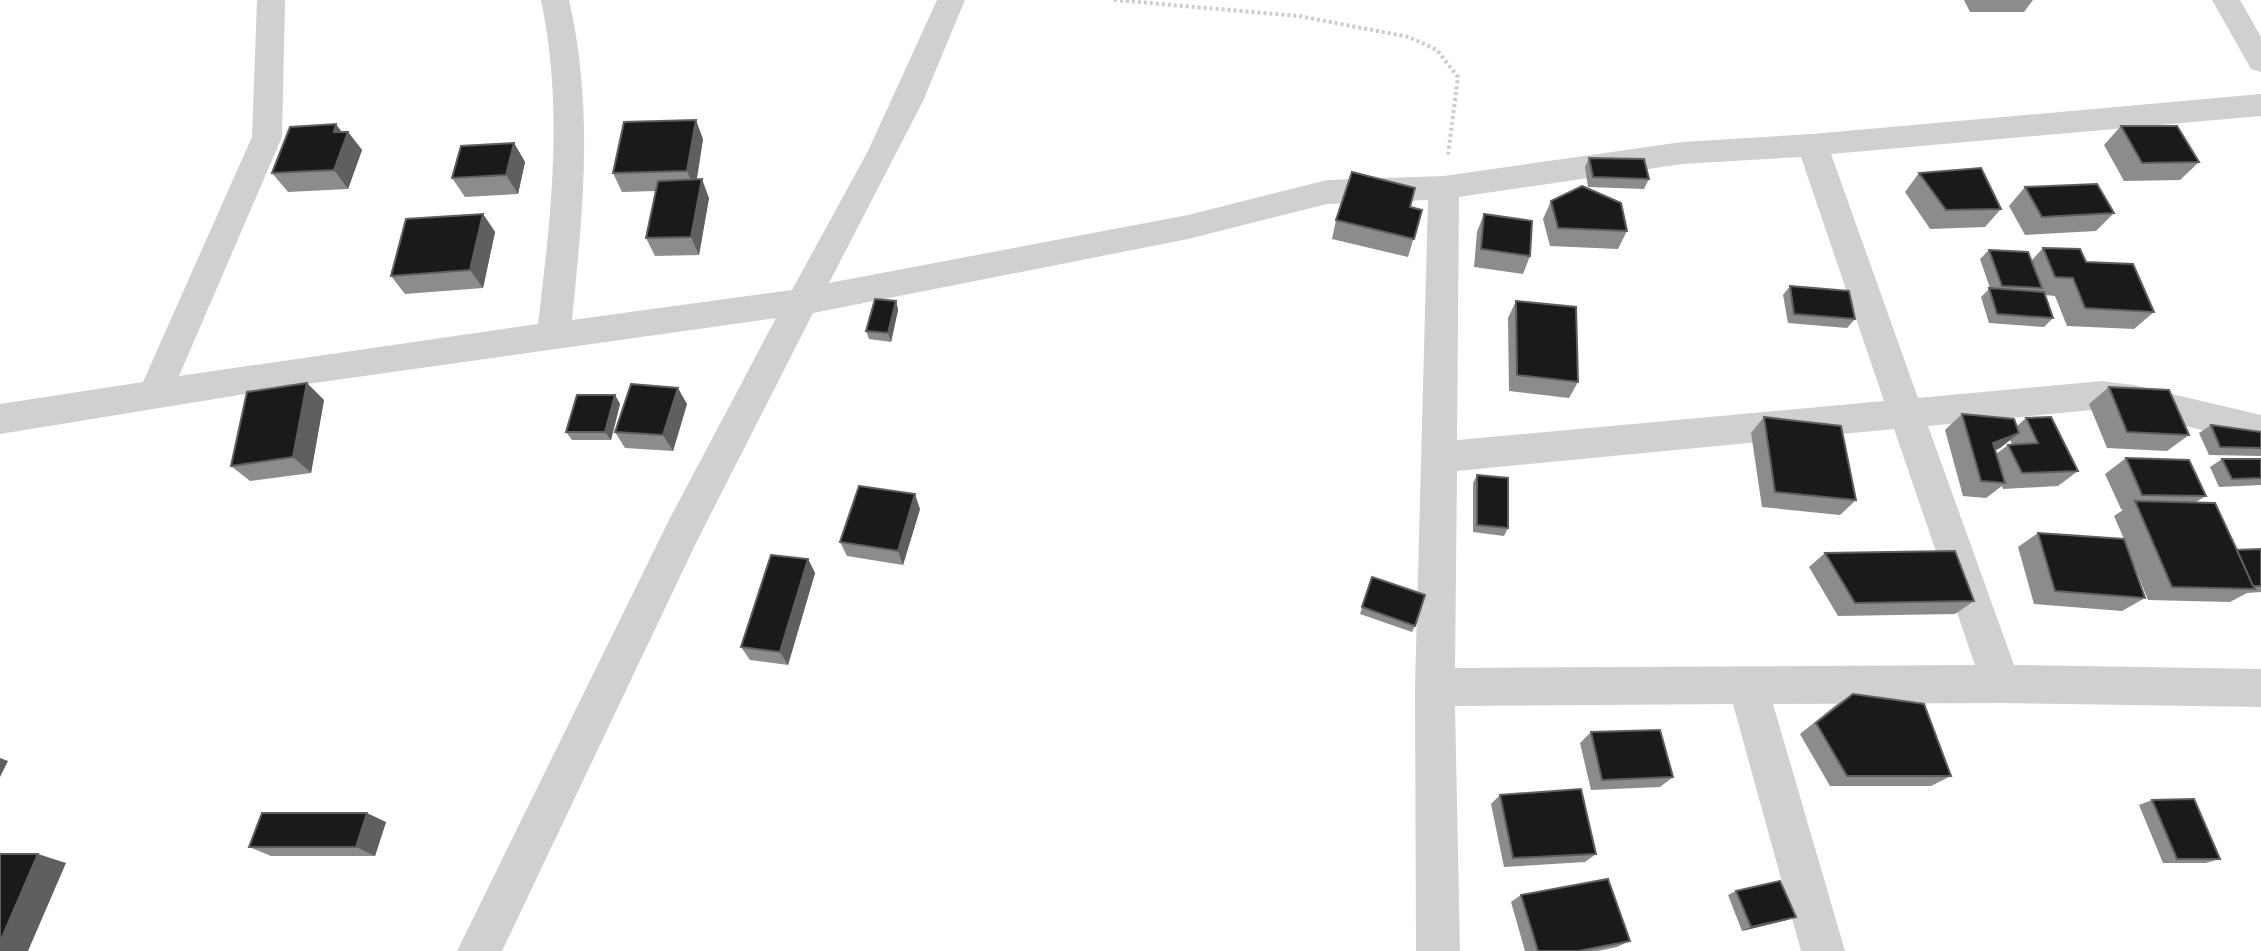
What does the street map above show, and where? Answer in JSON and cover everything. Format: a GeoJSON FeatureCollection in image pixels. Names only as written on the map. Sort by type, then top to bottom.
{"type":"FeatureCollection","features":[{"type":"Feature","properties":{"kind":"street"},"geometry":{"type":"LineString","coordinates":[[154,395],[267,137],[271,0]]}},
{"type":"Feature","properties":{"kind":"street"},"geometry":{"type":"LineString","coordinates":[[553,337],[573,129],[571,78],[555,0]]}},
{"type":"Feature","properties":{"kind":"street"},"geometry":{"type":"LineString","coordinates":[[479,951],[753,393],[805,301],[920,79],[951,0]]}},
{"type":"Feature","properties":{"kind":"street"},"geometry":{"type":"LineString","coordinates":[[2226,0],[2261,62]]}},
{"type":"Feature","properties":{"kind":"street"},"geometry":{"type":"LineString","coordinates":[[0,419],[307,370],[805,301],[1188,227],[1327,192],[1444,188],[1682,153],[1812,145],[2261,105]]}},
{"type":"Feature","properties":{"kind":"street"},"geometry":{"type":"LineString","coordinates":[[1812,145],[2001,684]]}},
{"type":"Feature","properties":{"kind":"street"},"geometry":{"type":"LineString","coordinates":[[1438,951],[1435,687],[1444,188]]}},
{"type":"Feature","properties":{"kind":"street"},"geometry":{"type":"LineString","coordinates":[[1439,457],[1905,411],[2102,395],[2134,399],[2261,430]]}},
{"type":"Feature","properties":{"kind":"street"},"geometry":{"type":"LineString","coordinates":[[1435,687],[2001,684],[2261,688]]}},
{"type":"Feature","properties":{"kind":"street"},"geometry":{"type":"LineString","coordinates":[[1748,686],[1823,951]]}},
{"type":"Feature","properties":{"kind":"path"},"geometry":{"type":"LineString","coordinates":[[1114,0],[1299,16],[1409,37],[1437,50],[1458,77],[1444,188]]}},
{"type":"Feature","properties":{"kind":"building"},"geometry":{"type":"Polygon","coordinates":[[[696,120],[687,171],[613,173],[624,122],[696,120]]]}},
{"type":"Feature","properties":{"kind":"building"},"geometry":{"type":"Polygon","coordinates":[[[336,124],[334,132],[348,132],[334,170],[272,173],[290,127],[336,124]]]}},
{"type":"Feature","properties":{"kind":"building"},"geometry":{"type":"Polygon","coordinates":[[[2121,126],[2177,126],[2199,162],[2142,163],[2121,126]]]}},
{"type":"Feature","properties":{"kind":"building"},"geometry":{"type":"Polygon","coordinates":[[[514,143],[506,175],[452,178],[461,146],[514,143]]]}},
{"type":"Feature","properties":{"kind":"building"},"geometry":{"type":"Polygon","coordinates":[[[1589,158],[1644,159],[1649,179],[1593,177],[1589,158]]]}},
{"type":"Feature","properties":{"kind":"building"},"geometry":{"type":"Polygon","coordinates":[[[1981,168],[2001,209],[1946,210],[1919,173],[1981,168]]]}},
{"type":"Feature","properties":{"kind":"building"},"geometry":{"type":"Polygon","coordinates":[[[1352,172],[1415,188],[1410,207],[1422,210],[1414,239],[1336,220],[1352,172]]]}},
{"type":"Feature","properties":{"kind":"building"},"geometry":{"type":"Polygon","coordinates":[[[702,179],[691,237],[646,238],[658,181],[702,179]]]}},
{"type":"Feature","properties":{"kind":"building"},"geometry":{"type":"Polygon","coordinates":[[[2097,184],[2114,213],[2042,217],[2025,187],[2097,184]]]}},
{"type":"Feature","properties":{"kind":"building"},"geometry":{"type":"Polygon","coordinates":[[[1582,186],[1621,203],[1627,231],[1558,228],[1551,201],[1582,186]]]}},
{"type":"Feature","properties":{"kind":"building"},"geometry":{"type":"Polygon","coordinates":[[[483,214],[470,270],[391,276],[406,219],[483,214]]]}},
{"type":"Feature","properties":{"kind":"building"},"geometry":{"type":"Polygon","coordinates":[[[1484,214],[1532,221],[1530,256],[1481,249],[1484,214]]]}},
{"type":"Feature","properties":{"kind":"building"},"geometry":{"type":"Polygon","coordinates":[[[2043,248],[2080,249],[2086,262],[2133,264],[2154,312],[2085,308],[2073,278],[2055,277],[2043,248]]]}},
{"type":"Feature","properties":{"kind":"building"},"geometry":{"type":"Polygon","coordinates":[[[1989,250],[2028,252],[2042,288],[2002,286],[1989,250]]]}},
{"type":"Feature","properties":{"kind":"building"},"geometry":{"type":"Polygon","coordinates":[[[1790,286],[1849,291],[1855,319],[1794,314],[1790,286]]]}},
{"type":"Feature","properties":{"kind":"building"},"geometry":{"type":"Polygon","coordinates":[[[1989,288],[2044,292],[2053,318],[1997,314],[1989,288]]]}},
{"type":"Feature","properties":{"kind":"building"},"geometry":{"type":"Polygon","coordinates":[[[875,299],[896,301],[888,333],[866,331],[875,299]]]}},
{"type":"Feature","properties":{"kind":"building"},"geometry":{"type":"Polygon","coordinates":[[[1516,301],[1576,307],[1578,382],[1517,375],[1516,301]]]}},
{"type":"Feature","properties":{"kind":"building"},"geometry":{"type":"Polygon","coordinates":[[[307,383],[293,457],[231,466],[247,392],[307,383]]]}},
{"type":"Feature","properties":{"kind":"building"},"geometry":{"type":"Polygon","coordinates":[[[631,384],[678,388],[663,435],[615,432],[631,384]]]}},
{"type":"Feature","properties":{"kind":"building"},"geometry":{"type":"Polygon","coordinates":[[[2109,387],[2169,390],[2189,435],[2127,432],[2109,387]]]}},
{"type":"Feature","properties":{"kind":"building"},"geometry":{"type":"Polygon","coordinates":[[[577,395],[615,395],[605,432],[566,432],[577,395]]]}},
{"type":"Feature","properties":{"kind":"building"},"geometry":{"type":"Polygon","coordinates":[[[1962,414],[2014,419],[2019,433],[1993,443],[2005,483],[1981,481],[1962,414]]]}},
{"type":"Feature","properties":{"kind":"building"},"geometry":{"type":"Polygon","coordinates":[[[1764,417],[1841,426],[1856,500],[1775,492],[1764,417]]]}},
{"type":"Feature","properties":{"kind":"building"},"geometry":{"type":"Polygon","coordinates":[[[2051,417],[2078,471],[2022,473],[2008,445],[2038,443],[2026,418],[2051,417]]]}},
{"type":"Feature","properties":{"kind":"building"},"geometry":{"type":"Polygon","coordinates":[[[2211,425],[2261,432],[2261,448],[2220,447],[2211,425]]]}},
{"type":"Feature","properties":{"kind":"building"},"geometry":{"type":"Polygon","coordinates":[[[2126,458],[2189,460],[2206,496],[2142,495],[2126,458]]]}},
{"type":"Feature","properties":{"kind":"building"},"geometry":{"type":"Polygon","coordinates":[[[2222,459],[2261,459],[2261,478],[2232,479],[2222,459]]]}},
{"type":"Feature","properties":{"kind":"building"},"geometry":{"type":"Polygon","coordinates":[[[1477,475],[1508,478],[1508,528],[1477,525],[1477,475]]]}},
{"type":"Feature","properties":{"kind":"building"},"geometry":{"type":"Polygon","coordinates":[[[859,486],[915,494],[898,551],[840,542],[859,486]]]}},
{"type":"Feature","properties":{"kind":"building"},"geometry":{"type":"Polygon","coordinates":[[[2135,501],[2215,503],[2255,589],[2172,587],[2135,501]]]}},
{"type":"Feature","properties":{"kind":"building"},"geometry":{"type":"Polygon","coordinates":[[[2038,533],[2124,539],[2145,598],[2055,591],[2038,533]]]}},
{"type":"Feature","properties":{"kind":"building"},"geometry":{"type":"Polygon","coordinates":[[[2261,549],[2261,586],[2253,586],[2237,550],[2261,549]]]}},
{"type":"Feature","properties":{"kind":"building"},"geometry":{"type":"Polygon","coordinates":[[[1955,551],[1974,601],[1855,603],[1825,553],[1955,551]]]}},
{"type":"Feature","properties":{"kind":"building"},"geometry":{"type":"Polygon","coordinates":[[[771,555],[808,559],[780,652],[741,647],[771,555]]]}},
{"type":"Feature","properties":{"kind":"building"},"geometry":{"type":"Polygon","coordinates":[[[1372,577],[1425,595],[1415,626],[1362,607],[1372,577]]]}},
{"type":"Feature","properties":{"kind":"building"},"geometry":{"type":"Polygon","coordinates":[[[1853,694],[1924,704],[1951,776],[1847,776],[1816,723],[1853,694]]]}},
{"type":"Feature","properties":{"kind":"building"},"geometry":{"type":"Polygon","coordinates":[[[1660,730],[1673,777],[1602,780],[1591,732],[1660,730]]]}},
{"type":"Feature","properties":{"kind":"building"},"geometry":{"type":"Polygon","coordinates":[[[1581,789],[1596,854],[1513,858],[1500,795],[1581,789]]]}},
{"type":"Feature","properties":{"kind":"building"},"geometry":{"type":"Polygon","coordinates":[[[2194,799],[2220,859],[2177,859],[2152,800],[2194,799]]]}},
{"type":"Feature","properties":{"kind":"building"},"geometry":{"type":"Polygon","coordinates":[[[262,813],[367,813],[356,847],[249,847],[262,813]]]}},
{"type":"Feature","properties":{"kind":"building"},"geometry":{"type":"Polygon","coordinates":[[[0,854],[38,854],[0,942],[0,854]]]}},
{"type":"Feature","properties":{"kind":"building"},"geometry":{"type":"Polygon","coordinates":[[[1608,879],[1630,941],[1578,951],[1538,951],[1521,895],[1608,879]]]}},
{"type":"Feature","properties":{"kind":"building"},"geometry":{"type":"Polygon","coordinates":[[[1780,881],[1796,917],[1751,927],[1736,891],[1780,881]]]}}]}
